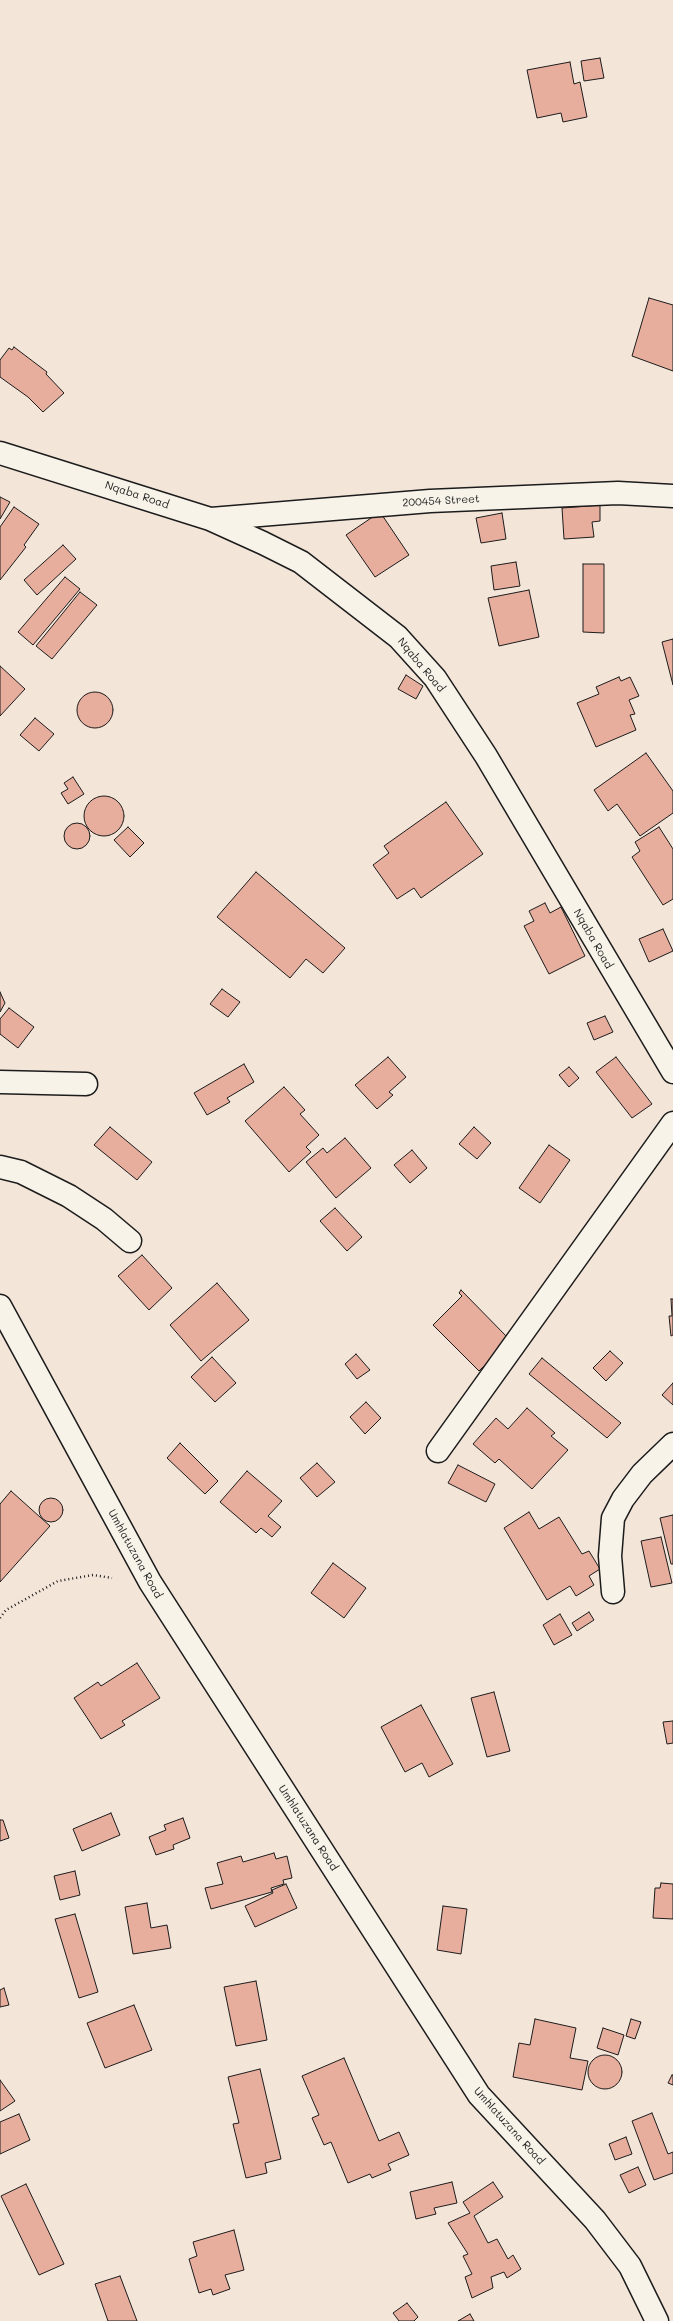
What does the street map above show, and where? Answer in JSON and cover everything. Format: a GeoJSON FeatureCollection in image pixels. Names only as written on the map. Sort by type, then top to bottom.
{"type":"FeatureCollection","features":[{"type":"Feature","properties":{"kind":"street","name":"Nqaba Road"},"geometry":{"type":"LineString","coordinates":[[0,453],[210,519],[301,562],[398,637],[435,678],[486,756],[673,1072]]}},
{"type":"Feature","properties":{"kind":"street","name":"200454 Street"},"geometry":{"type":"LineString","coordinates":[[210,519],[438,501],[618,493],[673,496]]}},
{"type":"Feature","properties":{"kind":"street"},"geometry":{"type":"LineString","coordinates":[[0,1082],[86,1084]]}},
{"type":"Feature","properties":{"kind":"street"},"geometry":{"type":"LineString","coordinates":[[438,1451],[673,1123]]}},
{"type":"Feature","properties":{"kind":"street"},"geometry":{"type":"LineString","coordinates":[[0,1167],[21,1172],[69,1196],[104,1219],[130,1241]]}},
{"type":"Feature","properties":{"kind":"street","name":"Umhlatuzana Road"},"geometry":{"type":"LineString","coordinates":[[0,1306],[150,1582],[479,2095],[595,2220],[630,2266],[657,2321]]}},
{"type":"Feature","properties":{"kind":"street"},"geometry":{"type":"LineString","coordinates":[[613,1592],[610,1556],[614,1518],[623,1499],[642,1474],[673,1444]]}},
{"type":"Feature","properties":{"kind":"path"},"geometry":{"type":"LineString","coordinates":[[0,1618],[6,1610],[58,1581],[94,1575],[150,1582]]}},
{"type":"Feature","properties":{"kind":"building"},"geometry":{"type":"Polygon","coordinates":[[[600,58],[604,78],[584,81],[581,61],[600,58]]]}},
{"type":"Feature","properties":{"kind":"building"},"geometry":{"type":"Polygon","coordinates":[[[570,62],[574,84],[580,82],[587,117],[563,122],[561,113],[537,118],[527,70],[570,62]]]}},
{"type":"Feature","properties":{"kind":"building"},"geometry":{"type":"Polygon","coordinates":[[[649,298],[673,305],[673,371],[632,356],[649,298]]]}},
{"type":"Feature","properties":{"kind":"building"},"geometry":{"type":"Polygon","coordinates":[[[14,347],[47,372],[46,374],[64,393],[43,412],[28,397],[0,377],[0,360],[9,348],[12,350],[14,347]]]}},
{"type":"Feature","properties":{"kind":"building"},"geometry":{"type":"Polygon","coordinates":[[[0,497],[10,502],[0,519],[0,497]]]}},
{"type":"Feature","properties":{"kind":"building"},"geometry":{"type":"Polygon","coordinates":[[[600,505],[600,521],[592,522],[594,537],[564,539],[562,508],[600,505]]]}},
{"type":"Feature","properties":{"kind":"building"},"geometry":{"type":"Polygon","coordinates":[[[14,507],[39,524],[24,545],[26,547],[0,580],[0,527],[14,507]]]}},
{"type":"Feature","properties":{"kind":"building"},"geometry":{"type":"Polygon","coordinates":[[[380,512],[409,555],[375,577],[346,535],[380,512]]]}},
{"type":"Feature","properties":{"kind":"building"},"geometry":{"type":"Polygon","coordinates":[[[502,513],[506,539],[481,543],[476,518],[502,513]]]}},
{"type":"Feature","properties":{"kind":"building"},"geometry":{"type":"Polygon","coordinates":[[[63,545],[76,559],[37,595],[24,580],[63,545]]]}},
{"type":"Feature","properties":{"kind":"building"},"geometry":{"type":"Polygon","coordinates":[[[516,562],[520,586],[494,590],[491,566],[516,562]]]}},
{"type":"Feature","properties":{"kind":"building"},"geometry":{"type":"Polygon","coordinates":[[[583,564],[604,564],[604,633],[583,632],[583,564]]]}},
{"type":"Feature","properties":{"kind":"building"},"geometry":{"type":"Polygon","coordinates":[[[65,577],[80,589],[33,645],[18,632],[65,577]]]}},
{"type":"Feature","properties":{"kind":"building"},"geometry":{"type":"Polygon","coordinates":[[[529,590],[539,637],[499,646],[488,598],[529,590]]]}},
{"type":"Feature","properties":{"kind":"building"},"geometry":{"type":"Polygon","coordinates":[[[80,592],[97,605],[52,659],[36,646],[80,592]]]}},
{"type":"Feature","properties":{"kind":"building"},"geometry":{"type":"Polygon","coordinates":[[[673,639],[673,685],[662,642],[673,639]]]}},
{"type":"Feature","properties":{"kind":"building"},"geometry":{"type":"Polygon","coordinates":[[[0,666],[25,689],[0,716],[0,666]]]}},
{"type":"Feature","properties":{"kind":"building"},"geometry":{"type":"Polygon","coordinates":[[[406,675],[423,686],[416,699],[398,689],[406,675]]]}},
{"type":"Feature","properties":{"kind":"building"},"geometry":{"type":"Polygon","coordinates":[[[619,677],[621,681],[630,677],[639,696],[629,700],[635,714],[630,715],[636,730],[596,747],[577,703],[599,694],[596,687],[619,677]]]}},
{"type":"Feature","properties":{"kind":"building"},"geometry":{"type":"Polygon","coordinates":[[[95,692],[108,697],[113,710],[108,723],[95,728],[82,723],[77,710],[82,697],[95,692]]]}},
{"type":"Feature","properties":{"kind":"building"},"geometry":{"type":"Polygon","coordinates":[[[35,718],[54,734],[39,751],[20,735],[35,718]]]}},
{"type":"Feature","properties":{"kind":"building"},"geometry":{"type":"Polygon","coordinates":[[[646,753],[673,791],[673,813],[640,836],[617,804],[608,811],[594,790],[646,753]]]}},
{"type":"Feature","properties":{"kind":"building"},"geometry":{"type":"Polygon","coordinates":[[[73,777],[84,794],[68,804],[61,793],[68,789],[64,783],[73,777]]]}},
{"type":"Feature","properties":{"kind":"building"},"geometry":{"type":"Polygon","coordinates":[[[104,796],[118,802],[124,816],[118,830],[104,836],[90,830],[84,816],[90,802],[104,796]]]}},
{"type":"Feature","properties":{"kind":"building"},"geometry":{"type":"Polygon","coordinates":[[[446,802],[483,854],[421,898],[414,888],[397,899],[373,865],[389,853],[384,846],[446,802]]]}},
{"type":"Feature","properties":{"kind":"building"},"geometry":{"type":"Polygon","coordinates":[[[77,823],[86,827],[90,836],[86,845],[77,849],[68,845],[64,836],[68,827],[77,823]]]}},
{"type":"Feature","properties":{"kind":"building"},"geometry":{"type":"Polygon","coordinates":[[[128,827],[144,843],[130,857],[114,840],[128,827]]]}},
{"type":"Feature","properties":{"kind":"building"},"geometry":{"type":"Polygon","coordinates":[[[659,827],[673,849],[673,899],[663,905],[632,857],[640,851],[635,842],[659,827]]]}},
{"type":"Feature","properties":{"kind":"building"},"geometry":{"type":"Polygon","coordinates":[[[256,872],[345,948],[323,973],[306,959],[290,978],[217,917],[256,872]]]}},
{"type":"Feature","properties":{"kind":"building"},"geometry":{"type":"Polygon","coordinates":[[[545,903],[550,913],[561,907],[585,956],[549,974],[524,926],[534,921],[529,911],[545,903]]]}},
{"type":"Feature","properties":{"kind":"building"},"geometry":{"type":"Polygon","coordinates":[[[663,929],[673,951],[649,962],[639,939],[663,929]]]}},
{"type":"Feature","properties":{"kind":"building"},"geometry":{"type":"Polygon","coordinates":[[[222,989],[240,1002],[228,1017],[210,1004],[222,989]]]}},
{"type":"Feature","properties":{"kind":"building"},"geometry":{"type":"Polygon","coordinates":[[[0,992],[5,1003],[0,1012],[0,992]]]}},
{"type":"Feature","properties":{"kind":"building"},"geometry":{"type":"Polygon","coordinates":[[[9,1008],[34,1027],[18,1048],[0,1034],[0,1019],[9,1008]]]}},
{"type":"Feature","properties":{"kind":"building"},"geometry":{"type":"Polygon","coordinates":[[[605,1016],[613,1032],[594,1040],[587,1023],[605,1016]]]}},
{"type":"Feature","properties":{"kind":"building"},"geometry":{"type":"Polygon","coordinates":[[[388,1057],[406,1077],[389,1092],[393,1095],[377,1109],[355,1085],[388,1057]]]}},
{"type":"Feature","properties":{"kind":"building"},"geometry":{"type":"Polygon","coordinates":[[[616,1057],[652,1104],[632,1118],[596,1072],[616,1057]]]}},
{"type":"Feature","properties":{"kind":"building"},"geometry":{"type":"Polygon","coordinates":[[[244,1064],[254,1082],[227,1098],[230,1102],[207,1115],[194,1093],[244,1064]]]}},
{"type":"Feature","properties":{"kind":"building"},"geometry":{"type":"Polygon","coordinates":[[[569,1067],[579,1078],[569,1087],[559,1075],[569,1067]]]}},
{"type":"Feature","properties":{"kind":"building"},"geometry":{"type":"Polygon","coordinates":[[[284,1087],[305,1110],[300,1114],[319,1135],[306,1147],[311,1152],[289,1172],[245,1121],[284,1087]]]}},
{"type":"Feature","properties":{"kind":"building"},"geometry":{"type":"Polygon","coordinates":[[[110,1127],[152,1162],[137,1180],[94,1145],[110,1127]]]}},
{"type":"Feature","properties":{"kind":"building"},"geometry":{"type":"Polygon","coordinates":[[[474,1127],[491,1143],[477,1159],[459,1144],[474,1127]]]}},
{"type":"Feature","properties":{"kind":"building"},"geometry":{"type":"Polygon","coordinates":[[[345,1138],[371,1168],[336,1198],[306,1162],[323,1148],[327,1153],[345,1138]]]}},
{"type":"Feature","properties":{"kind":"building"},"geometry":{"type":"Polygon","coordinates":[[[549,1145],[570,1160],[540,1203],[519,1188],[549,1145]]]}},
{"type":"Feature","properties":{"kind":"building"},"geometry":{"type":"Polygon","coordinates":[[[412,1150],[427,1168],[410,1183],[394,1165],[412,1150]]]}},
{"type":"Feature","properties":{"kind":"building"},"geometry":{"type":"Polygon","coordinates":[[[335,1208],[362,1237],[347,1251],[320,1221],[335,1208]]]}},
{"type":"Feature","properties":{"kind":"building"},"geometry":{"type":"Polygon","coordinates":[[[142,1255],[172,1288],[149,1310],[118,1276],[142,1255]]]}},
{"type":"Feature","properties":{"kind":"building"},"geometry":{"type":"Polygon","coordinates":[[[217,1283],[249,1320],[201,1361],[170,1325],[217,1283]]]}},
{"type":"Feature","properties":{"kind":"building"},"geometry":{"type":"Polygon","coordinates":[[[461,1290],[510,1340],[479,1371],[433,1325],[462,1296],[459,1293],[461,1290]]]}},
{"type":"Feature","properties":{"kind":"building"},"geometry":{"type":"Polygon","coordinates":[[[671,1299],[673,1299],[673,1335],[671,1336],[669,1316],[672,1316],[671,1299]]]}},
{"type":"Feature","properties":{"kind":"building"},"geometry":{"type":"Polygon","coordinates":[[[610,1351],[623,1363],[606,1381],[593,1368],[610,1351]]]}},
{"type":"Feature","properties":{"kind":"building"},"geometry":{"type":"Polygon","coordinates":[[[356,1354],[370,1370],[357,1379],[345,1364],[356,1354]]]}},
{"type":"Feature","properties":{"kind":"building"},"geometry":{"type":"Polygon","coordinates":[[[212,1357],[236,1383],[215,1402],[191,1377],[212,1357]]]}},
{"type":"Feature","properties":{"kind":"building"},"geometry":{"type":"Polygon","coordinates":[[[542,1358],[621,1423],[607,1438],[529,1374],[542,1358]]]}},
{"type":"Feature","properties":{"kind":"building"},"geometry":{"type":"Polygon","coordinates":[[[673,1383],[673,1405],[662,1395],[673,1383]]]}},
{"type":"Feature","properties":{"kind":"building"},"geometry":{"type":"Polygon","coordinates":[[[366,1402],[381,1418],[365,1434],[350,1417],[366,1402]]]}},
{"type":"Feature","properties":{"kind":"building"},"geometry":{"type":"Polygon","coordinates":[[[527,1408],[555,1433],[551,1436],[568,1450],[532,1489],[499,1459],[495,1463],[473,1444],[496,1418],[508,1429],[527,1408]]]}},
{"type":"Feature","properties":{"kind":"building"},"geometry":{"type":"Polygon","coordinates":[[[180,1443],[218,1481],[205,1494],[167,1458],[180,1443]]]}},
{"type":"Feature","properties":{"kind":"building"},"geometry":{"type":"Polygon","coordinates":[[[317,1463],[335,1482],[317,1497],[300,1478],[317,1463]]]}},
{"type":"Feature","properties":{"kind":"building"},"geometry":{"type":"Polygon","coordinates":[[[458,1465],[495,1484],[486,1502],[448,1483],[458,1465]]]}},
{"type":"Feature","properties":{"kind":"building"},"geometry":{"type":"Polygon","coordinates":[[[247,1471],[282,1501],[268,1516],[281,1527],[272,1537],[261,1528],[256,1533],[220,1502],[247,1471]]]}},
{"type":"Feature","properties":{"kind":"building"},"geometry":{"type":"Polygon","coordinates":[[[11,1491],[50,1526],[0,1582],[0,1504],[11,1491]]]}},
{"type":"Feature","properties":{"kind":"building"},"geometry":{"type":"Polygon","coordinates":[[[51,1498],[56,1499],[62,1505],[62,1515],[56,1521],[51,1522],[46,1521],[40,1515],[39,1510],[40,1505],[46,1499],[51,1498]]]}},
{"type":"Feature","properties":{"kind":"building"},"geometry":{"type":"Polygon","coordinates":[[[529,1512],[539,1529],[559,1517],[582,1554],[589,1551],[600,1569],[589,1576],[594,1585],[576,1596],[570,1586],[547,1600],[504,1528],[529,1512]]]}},
{"type":"Feature","properties":{"kind":"building"},"geometry":{"type":"Polygon","coordinates":[[[673,1515],[673,1564],[671,1564],[660,1518],[673,1515]]]}},
{"type":"Feature","properties":{"kind":"building"},"geometry":{"type":"Polygon","coordinates":[[[661,1537],[672,1583],[651,1587],[641,1541],[661,1537]]]}},
{"type":"Feature","properties":{"kind":"building"},"geometry":{"type":"Polygon","coordinates":[[[333,1563],[366,1588],[344,1618],[311,1593],[333,1563]]]}},
{"type":"Feature","properties":{"kind":"building"},"geometry":{"type":"Polygon","coordinates":[[[589,1612],[594,1620],[577,1631],[572,1623],[589,1612]]]}},
{"type":"Feature","properties":{"kind":"building"},"geometry":{"type":"Polygon","coordinates":[[[560,1614],[572,1635],[554,1645],[543,1625],[560,1614]]]}},
{"type":"Feature","properties":{"kind":"building"},"geometry":{"type":"Polygon","coordinates":[[[137,1663],[160,1698],[122,1721],[125,1725],[101,1739],[74,1698],[98,1682],[101,1686],[137,1663]]]}},
{"type":"Feature","properties":{"kind":"building"},"geometry":{"type":"Polygon","coordinates":[[[494,1692],[510,1751],[487,1757],[471,1698],[494,1692]]]}},
{"type":"Feature","properties":{"kind":"building"},"geometry":{"type":"Polygon","coordinates":[[[421,1705],[453,1764],[429,1777],[422,1763],[405,1772],[381,1727],[421,1705]]]}},
{"type":"Feature","properties":{"kind":"building"},"geometry":{"type":"Polygon","coordinates":[[[673,1721],[673,1743],[667,1744],[663,1722],[673,1721]]]}},
{"type":"Feature","properties":{"kind":"building"},"geometry":{"type":"Polygon","coordinates":[[[111,1813],[120,1835],[82,1851],[73,1829],[111,1813]]]}},
{"type":"Feature","properties":{"kind":"building"},"geometry":{"type":"Polygon","coordinates":[[[183,1818],[190,1838],[173,1845],[174,1849],[156,1855],[149,1837],[166,1830],[164,1825],[183,1818]]]}},
{"type":"Feature","properties":{"kind":"building"},"geometry":{"type":"Polygon","coordinates":[[[0,1820],[3,1820],[9,1838],[0,1841],[0,1820]]]}},
{"type":"Feature","properties":{"kind":"building"},"geometry":{"type":"Polygon","coordinates":[[[274,1853],[276,1859],[287,1856],[292,1878],[283,1880],[284,1884],[271,1888],[272,1892],[211,1909],[205,1888],[223,1884],[217,1863],[241,1856],[243,1862],[274,1853]]]}},
{"type":"Feature","properties":{"kind":"building"},"geometry":{"type":"Polygon","coordinates":[[[75,1871],[80,1895],[60,1900],[54,1876],[75,1871]]]}},
{"type":"Feature","properties":{"kind":"building"},"geometry":{"type":"Polygon","coordinates":[[[661,1883],[673,1884],[673,1919],[653,1918],[655,1888],[660,1888],[661,1883]]]}},
{"type":"Feature","properties":{"kind":"building"},"geometry":{"type":"Polygon","coordinates":[[[286,1884],[297,1908],[255,1927],[245,1906],[273,1893],[272,1890],[286,1884]]]}},
{"type":"Feature","properties":{"kind":"building"},"geometry":{"type":"Polygon","coordinates":[[[147,1903],[151,1928],[167,1925],[171,1948],[133,1954],[125,1907],[147,1903]]]}},
{"type":"Feature","properties":{"kind":"building"},"geometry":{"type":"Polygon","coordinates":[[[443,1906],[467,1909],[461,1954],[437,1950],[443,1906]]]}},
{"type":"Feature","properties":{"kind":"building"},"geometry":{"type":"Polygon","coordinates":[[[75,1914],[98,1992],[79,1998],[55,1919],[75,1914]]]}},
{"type":"Feature","properties":{"kind":"building"},"geometry":{"type":"Polygon","coordinates":[[[256,1981],[267,2040],[236,2046],[224,1987],[256,1981]]]}},
{"type":"Feature","properties":{"kind":"building"},"geometry":{"type":"Polygon","coordinates":[[[4,1988],[9,2005],[0,2007],[0,1990],[4,1988]]]}},
{"type":"Feature","properties":{"kind":"building"},"geometry":{"type":"Polygon","coordinates":[[[134,2005],[152,2050],[105,2068],[87,2023],[134,2005]]]}},
{"type":"Feature","properties":{"kind":"building"},"geometry":{"type":"Polygon","coordinates":[[[535,2019],[576,2028],[570,2058],[588,2061],[582,2090],[513,2077],[519,2043],[530,2045],[535,2019]]]}},
{"type":"Feature","properties":{"kind":"building"},"geometry":{"type":"Polygon","coordinates":[[[631,2019],[641,2022],[635,2039],[626,2036],[631,2019]]]}},
{"type":"Feature","properties":{"kind":"building"},"geometry":{"type":"Polygon","coordinates":[[[603,2028],[624,2035],[618,2055],[597,2048],[603,2028]]]}},
{"type":"Feature","properties":{"kind":"building"},"geometry":{"type":"Polygon","coordinates":[[[602,2055],[608,2055],[617,2060],[621,2066],[621,2078],[617,2084],[608,2089],[602,2089],[593,2084],[588,2075],[588,2069],[593,2060],[602,2055]]]}},
{"type":"Feature","properties":{"kind":"building"},"geometry":{"type":"Polygon","coordinates":[[[344,2058],[379,2141],[399,2132],[409,2155],[388,2164],[391,2170],[372,2178],[370,2174],[348,2183],[331,2142],[324,2145],[312,2118],[319,2115],[302,2076],[344,2058]]]}},
{"type":"Feature","properties":{"kind":"building"},"geometry":{"type":"Polygon","coordinates":[[[260,2069],[281,2159],[265,2163],[267,2173],[246,2178],[233,2124],[239,2123],[228,2077],[260,2069]]]}},
{"type":"Feature","properties":{"kind":"building"},"geometry":{"type":"Polygon","coordinates":[[[673,2075],[673,2085],[668,2083],[673,2075]]]}},
{"type":"Feature","properties":{"kind":"building"},"geometry":{"type":"Polygon","coordinates":[[[0,2080],[15,2101],[0,2111],[0,2080]]]}},
{"type":"Feature","properties":{"kind":"building"},"geometry":{"type":"Polygon","coordinates":[[[652,2113],[668,2154],[673,2152],[673,2173],[654,2180],[632,2121],[652,2113]]]}},
{"type":"Feature","properties":{"kind":"building"},"geometry":{"type":"Polygon","coordinates":[[[19,2114],[30,2140],[0,2154],[0,2122],[19,2114]]]}},
{"type":"Feature","properties":{"kind":"building"},"geometry":{"type":"Polygon","coordinates":[[[626,2137],[632,2154],[615,2160],[609,2144],[626,2137]]]}},
{"type":"Feature","properties":{"kind":"building"},"geometry":{"type":"Polygon","coordinates":[[[638,2167],[646,2185],[629,2193],[620,2175],[638,2167]]]}},
{"type":"Feature","properties":{"kind":"building"},"geometry":{"type":"Polygon","coordinates":[[[452,2182],[457,2203],[434,2208],[436,2214],[416,2219],[410,2192],[452,2182]]]}},
{"type":"Feature","properties":{"kind":"building"},"geometry":{"type":"Polygon","coordinates":[[[493,2182],[503,2197],[474,2216],[488,2243],[497,2239],[508,2259],[513,2255],[521,2269],[507,2278],[504,2272],[491,2277],[493,2288],[472,2298],[465,2277],[472,2274],[463,2256],[468,2254],[448,2223],[470,2213],[463,2202],[493,2182]]]}},
{"type":"Feature","properties":{"kind":"building"},"geometry":{"type":"Polygon","coordinates":[[[26,2184],[64,2264],[39,2275],[1,2196],[26,2184]]]}},
{"type":"Feature","properties":{"kind":"building"},"geometry":{"type":"Polygon","coordinates":[[[234,2230],[244,2270],[225,2275],[230,2289],[213,2295],[211,2289],[199,2293],[189,2259],[197,2256],[193,2242],[234,2230]]]}},
{"type":"Feature","properties":{"kind":"building"},"geometry":{"type":"Polygon","coordinates":[[[120,2276],[137,2321],[108,2321],[95,2284],[120,2276]]]}},
{"type":"Feature","properties":{"kind":"building"},"geometry":{"type":"Polygon","coordinates":[[[407,2303],[418,2317],[414,2321],[399,2321],[393,2313],[407,2303]]]}},
{"type":"Feature","properties":{"kind":"building"},"geometry":{"type":"Polygon","coordinates":[[[470,2314],[474,2321],[458,2321],[470,2314]]]}}]}
